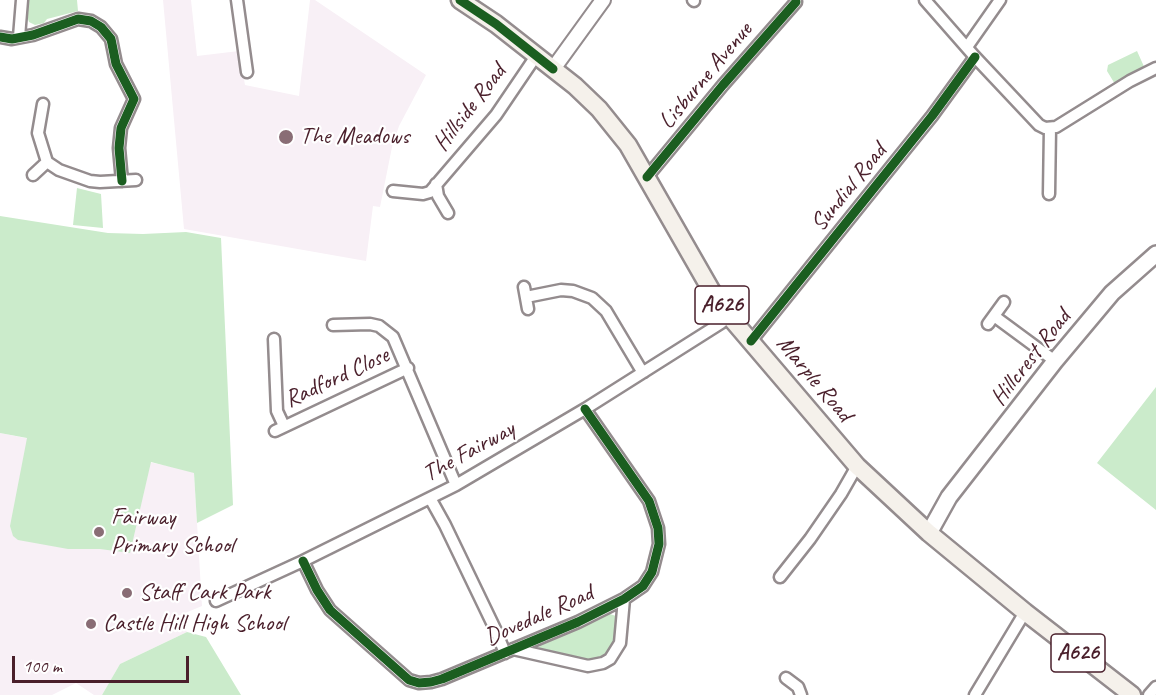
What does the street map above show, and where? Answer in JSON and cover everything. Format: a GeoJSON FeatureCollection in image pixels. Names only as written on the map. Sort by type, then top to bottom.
{"type":"FeatureCollection","features":[{"type":"Feature","properties":{"kind":"main road","name":"Marple Road"},"geometry":{"type":"LineString","coordinates":[[460,0],[496,24],[575,86],[599,109],[628,145],[711,290],[729,316],[857,466],[923,528],[1025,612],[1132,695]]}},
{"type":"Feature","properties":{"kind":"main road","name":"Hillcrest Road"},"geometry":{"type":"LineString","coordinates":[[923,528],[1055,361],[1112,293],[1156,254]]}},
{"type":"Feature","properties":{"kind":"street"},"geometry":{"type":"LineString","coordinates":[[19,37],[22,0]]}},
{"type":"Feature","properties":{"kind":"street"},"geometry":{"type":"LineString","coordinates":[[237,0],[247,72]]}},
{"type":"Feature","properties":{"kind":"street"},"geometry":{"type":"LineString","coordinates":[[553,69],[603,0]]}},
{"type":"Feature","properties":{"kind":"street"},"geometry":{"type":"LineString","coordinates":[[925,0],[1039,124],[1050,128],[1056,127],[1146,71],[1156,68]]}},
{"type":"Feature","properties":{"kind":"street"},"geometry":{"type":"LineString","coordinates":[[967,46],[999,0]]}},
{"type":"Feature","properties":{"kind":"street","name":"Lisburne Avenue"},"geometry":{"type":"LineString","coordinates":[[647,177],[723,84],[796,2]]}},
{"type":"Feature","properties":{"kind":"street"},"geometry":{"type":"LineString","coordinates":[[0,37],[33,35],[78,19],[91,21],[101,27],[111,39],[116,64],[134,99],[121,129],[119,148],[123,181]]}},
{"type":"Feature","properties":{"kind":"street","name":"Hillside Road"},"geometry":{"type":"LineString","coordinates":[[393,191],[423,194],[430,192],[496,115],[536,56]]}},
{"type":"Feature","properties":{"kind":"street","name":"Sundial Road"},"geometry":{"type":"LineString","coordinates":[[751,341],[932,116],[975,57]]}},
{"type":"Feature","properties":{"kind":"street"},"geometry":{"type":"LineString","coordinates":[[43,104],[38,133],[47,162],[59,170],[90,181],[136,180]]}},
{"type":"Feature","properties":{"kind":"street"},"geometry":{"type":"LineString","coordinates":[[1049,194],[1050,128]]}},
{"type":"Feature","properties":{"kind":"street"},"geometry":{"type":"LineString","coordinates":[[33,175],[47,162]]}},
{"type":"Feature","properties":{"kind":"street","name":"Hillside Road"},"geometry":{"type":"LineString","coordinates":[[436,184],[438,196],[448,213]]}},
{"type":"Feature","properties":{"kind":"street"},"geometry":{"type":"LineString","coordinates":[[528,309],[525,292],[573,291],[592,298],[606,311],[644,372]]}},
{"type":"Feature","properties":{"kind":"street"},"geometry":{"type":"LineString","coordinates":[[1004,302],[991,320],[1055,361]]}},
{"type":"Feature","properties":{"kind":"street","name":"The Fairway"},"geometry":{"type":"LineString","coordinates":[[216,601],[303,561],[456,485],[585,409],[729,316]]}},
{"type":"Feature","properties":{"kind":"street","name":"Radford Close"},"geometry":{"type":"LineString","coordinates":[[333,325],[351,320],[370,324],[387,331],[398,345],[456,485]]}},
{"type":"Feature","properties":{"kind":"street","name":"Radford Close"},"geometry":{"type":"LineString","coordinates":[[274,339],[271,353],[280,428],[408,368]]}},
{"type":"Feature","properties":{"kind":"street","name":"Dovedale Road"},"geometry":{"type":"LineString","coordinates":[[303,561],[330,610],[409,680],[420,683],[431,682],[509,651],[578,622],[624,599],[643,586],[652,572],[658,544],[658,528],[649,501],[585,409]]}},
{"type":"Feature","properties":{"kind":"street"},"geometry":{"type":"LineString","coordinates":[[780,577],[841,494],[857,466]]}},
{"type":"Feature","properties":{"kind":"street"},"geometry":{"type":"LineString","coordinates":[[430,498],[496,631],[509,651]]}},
{"type":"Feature","properties":{"kind":"street","name":"Dovedale Road"},"geometry":{"type":"LineString","coordinates":[[509,651],[588,666],[603,663],[610,659],[620,643],[624,599]]}},
{"type":"Feature","properties":{"kind":"street"},"geometry":{"type":"LineString","coordinates":[[975,695],[1025,612]]}},
{"type":"Feature","properties":{"kind":"street"},"geometry":{"type":"LineString","coordinates":[[786,678],[798,687],[801,695]]}},
{"type":"Feature","properties":{"kind":"street"},"geometry":{"type":"LineString","coordinates":[[1149,695],[1156,687]]}},
{"type":"Feature","properties":{"kind":"shaded area","name":"The Meadows"},"geometry":{"type":"Polygon","coordinates":[[[163,0],[191,0],[197,56],[239,51],[245,85],[299,96],[310,0],[315,0],[426,75],[399,126],[392,147],[380,207],[373,206],[366,261],[184,229],[163,0]]]}},
{"type":"Feature","properties":{"kind":"shaded area"},"geometry":{"type":"Polygon","coordinates":[[[0,433],[189,470],[194,473],[202,606],[178,616],[187,632],[120,664],[102,695],[94,695],[76,683],[52,695],[0,695],[0,433]]]}},
{"type":"Feature","properties":{"kind":"green space"},"geometry":{"type":"Polygon","coordinates":[[[28,0],[77,0],[78,11],[47,19],[44,23],[35,25],[29,22],[27,16],[28,0]]]}},
{"type":"Feature","properties":{"kind":"green space"},"geometry":{"type":"Polygon","coordinates":[[[1137,51],[1146,71],[1118,89],[1107,71],[1108,65],[1137,51]]]}},
{"type":"Feature","properties":{"kind":"green space"},"geometry":{"type":"Polygon","coordinates":[[[77,188],[101,194],[103,228],[73,225],[77,188]]]}},
{"type":"Feature","properties":{"kind":"green space"},"geometry":{"type":"Polygon","coordinates":[[[0,216],[108,233],[186,232],[221,238],[233,505],[197,523],[194,473],[151,462],[130,553],[100,549],[68,549],[18,540],[13,536],[10,526],[27,438],[0,433],[0,216]]]}},
{"type":"Feature","properties":{"kind":"green space"},"geometry":{"type":"Polygon","coordinates":[[[1156,387],[1156,510],[1097,463],[1156,387]]]}},
{"type":"Feature","properties":{"kind":"green space"},"geometry":{"type":"Polygon","coordinates":[[[607,613],[619,617],[618,639],[608,655],[601,659],[586,662],[539,651],[540,643],[607,613]]]}},
{"type":"Feature","properties":{"kind":"green space"},"geometry":{"type":"Polygon","coordinates":[[[187,632],[206,637],[241,695],[102,695],[120,664],[187,632]]]}},
{"type":"Feature","properties":{"kind":"cycle path"},"geometry":{"type":"LineString","coordinates":[[460,0],[496,24],[553,69]]}},
{"type":"Feature","properties":{"kind":"cycle path"},"geometry":{"type":"LineString","coordinates":[[647,177],[796,2]]}},
{"type":"Feature","properties":{"kind":"cycle path"},"geometry":{"type":"LineString","coordinates":[[0,37],[12,39],[33,35],[78,19],[91,21],[101,27],[111,39],[116,64],[134,99],[121,128],[119,148],[122,181]]}},
{"type":"Feature","properties":{"kind":"cycle path"},"geometry":{"type":"LineString","coordinates":[[751,341],[932,116],[975,57]]}},
{"type":"Feature","properties":{"kind":"cycle path"},"geometry":{"type":"LineString","coordinates":[[303,561],[330,610],[409,680],[419,683],[442,679],[578,622],[624,599],[643,586],[652,572],[659,544],[658,528],[649,501],[585,409]]}},
{"type":"Feature","properties":{"kind":"place","name":"The Meadows"},"geometry":{"type":"Point","coordinates":[286,137]}},
{"type":"Feature","properties":{"kind":"place","name":"Fairway Primary School"},"geometry":{"type":"Point","coordinates":[99,532]}},
{"type":"Feature","properties":{"kind":"place","name":"Staff Cark Park"},"geometry":{"type":"Point","coordinates":[127,593]}},
{"type":"Feature","properties":{"kind":"place","name":"Castle Hill High School"},"geometry":{"type":"Point","coordinates":[91,624]}}]}
